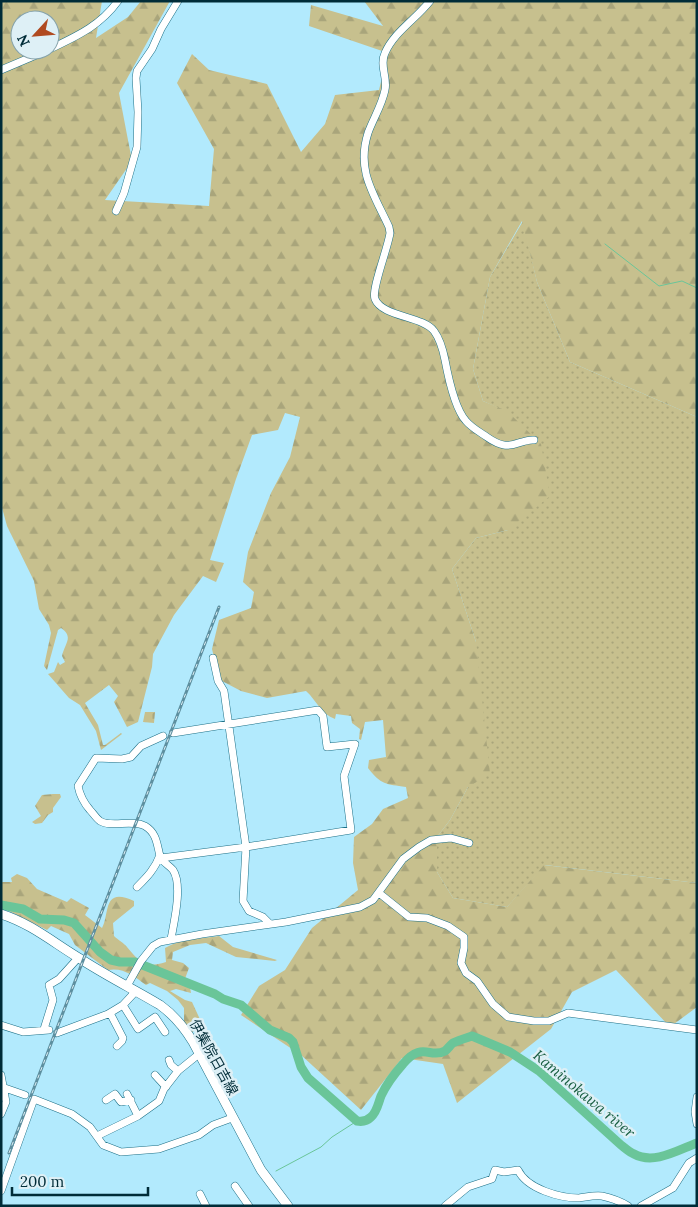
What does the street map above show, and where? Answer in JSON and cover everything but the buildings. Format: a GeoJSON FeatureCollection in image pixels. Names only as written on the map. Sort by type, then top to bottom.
{"type":"FeatureCollection","features":[{"type":"Feature","properties":{"kind":"main road","name":"伊集院日吉線"},"geometry":{"type":"LineString","coordinates":[[1,914],[16,919],[172,1013],[199,1054],[232,1118],[262,1170],[288,1206]]}},
{"type":"Feature","properties":{"kind":"street"},"geometry":{"type":"LineString","coordinates":[[60,44],[104,19],[118,1]]}},
{"type":"Feature","properties":{"kind":"street"},"geometry":{"type":"LineString","coordinates":[[116,211],[124,193],[137,147],[137,71],[152,49],[161,29],[178,1]]}},
{"type":"Feature","properties":{"kind":"street"},"geometry":{"type":"LineString","coordinates":[[430,1],[392,41],[384,55],[383,63],[386,86],[365,144],[363,158],[365,174],[390,232],[374,297],[378,304],[384,308],[422,323],[434,331],[441,346],[454,398],[464,420],[473,428],[502,445],[513,445],[534,440]]}},
{"type":"Feature","properties":{"kind":"street"},"geometry":{"type":"LineString","coordinates":[[1,70],[24,60]]}},
{"type":"Feature","properties":{"kind":"street"},"geometry":{"type":"LineString","coordinates":[[213,658],[218,681],[224,691],[246,847],[244,904],[249,911],[263,917],[270,924]]}},
{"type":"Feature","properties":{"kind":"street"},"geometry":{"type":"LineString","coordinates":[[160,856],[246,847],[350,830],[344,776],[356,744],[327,747],[323,716],[318,710],[173,733]]}},
{"type":"Feature","properties":{"kind":"street"},"geometry":{"type":"LineString","coordinates":[[163,736],[141,746],[132,757],[96,758],[78,786],[82,802],[102,822],[144,825],[151,831],[164,864],[173,870],[177,889],[178,904],[171,939]]}},
{"type":"Feature","properties":{"kind":"street"},"geometry":{"type":"LineString","coordinates":[[127,986],[153,946],[160,942],[360,907],[379,893],[403,859],[431,840],[451,838],[469,844]]}},
{"type":"Feature","properties":{"kind":"street"},"geometry":{"type":"LineString","coordinates":[[137,887],[150,874],[160,856]]}},
{"type":"Feature","properties":{"kind":"street"},"geometry":{"type":"LineString","coordinates":[[379,893],[409,917],[427,918],[448,926],[464,937],[461,963],[466,973],[477,981],[493,1004],[508,1017],[534,1021],[550,1021],[568,1013],[697,1030]]}},
{"type":"Feature","properties":{"kind":"street"},"geometry":{"type":"LineString","coordinates":[[1,1025],[23,1032],[47,1029],[53,1000],[49,985],[59,980],[78,958]]}},
{"type":"Feature","properties":{"kind":"street"},"geometry":{"type":"LineString","coordinates":[[58,1033],[110,1013],[123,1005],[136,991]]}},
{"type":"Feature","properties":{"kind":"street"},"geometry":{"type":"LineString","coordinates":[[123,1005],[138,1030]]}},
{"type":"Feature","properties":{"kind":"street"},"geometry":{"type":"LineString","coordinates":[[110,1013],[123,1038],[117,1046]]}},
{"type":"Feature","properties":{"kind":"street"},"geometry":{"type":"LineString","coordinates":[[133,1036],[155,1017],[165,1032]]}},
{"type":"Feature","properties":{"kind":"street"},"geometry":{"type":"LineString","coordinates":[[97,1136],[138,1116],[159,1101],[166,1087],[178,1071],[199,1054]]}},
{"type":"Feature","properties":{"kind":"street"},"geometry":{"type":"LineString","coordinates":[[168,1060],[178,1071]]}},
{"type":"Feature","properties":{"kind":"street"},"geometry":{"type":"LineString","coordinates":[[1,1075],[6,1102],[1,1114]]}},
{"type":"Feature","properties":{"kind":"street"},"geometry":{"type":"LineString","coordinates":[[155,1075],[166,1087]]}},
{"type":"Feature","properties":{"kind":"street"},"geometry":{"type":"LineString","coordinates":[[2,1086],[25,1096]]}},
{"type":"Feature","properties":{"kind":"street"},"geometry":{"type":"LineString","coordinates":[[106,1100],[115,1094],[121,1102],[129,1097],[138,1116]]}},
{"type":"Feature","properties":{"kind":"street"},"geometry":{"type":"LineString","coordinates":[[697,1097],[695,1112],[697,1124]]}},
{"type":"Feature","properties":{"kind":"street"},"geometry":{"type":"LineString","coordinates":[[1,1191],[34,1099],[72,1114],[90,1127],[103,1145],[121,1152],[160,1149],[200,1135],[213,1125],[232,1118]]}},
{"type":"Feature","properties":{"kind":"street"},"geometry":{"type":"LineString","coordinates":[[641,1206],[673,1188],[689,1163],[697,1158]]}},
{"type":"Feature","properties":{"kind":"street"},"geometry":{"type":"LineString","coordinates":[[445,1206],[468,1187],[492,1179],[495,1170],[504,1172],[518,1170],[520,1175],[532,1184],[560,1195],[577,1198],[602,1196],[628,1206]]}},
{"type":"Feature","properties":{"kind":"street"},"geometry":{"type":"LineString","coordinates":[[235,1186],[249,1206]]}},
{"type":"Feature","properties":{"kind":"street"},"geometry":{"type":"LineString","coordinates":[[200,1194],[206,1206]]}},
{"type":"Feature","properties":{"kind":"street"},"geometry":{"type":"LineString","coordinates":[[572,1206],[577,1198]]}},
{"type":"Feature","properties":{"kind":"green space"},"geometry":{"type":"Polygon","coordinates":[[[1,1],[102,1],[96,38],[128,17],[141,1],[170,1],[119,93],[132,161],[105,200],[209,206],[214,149],[177,83],[192,54],[209,70],[267,84],[301,152],[325,124],[335,95],[379,90],[388,53],[309,26],[311,5],[383,26],[364,1],[697,1],[697,417],[570,362],[537,282],[522,221],[490,277],[473,369],[483,401],[507,411],[541,444],[550,496],[508,530],[476,538],[452,569],[476,642],[490,774],[468,787],[450,820],[437,837],[437,872],[453,898],[507,907],[544,865],[697,883],[697,1007],[670,1027],[616,970],[572,992],[551,1029],[457,1103],[443,1064],[402,1058],[361,1110],[301,1055],[241,1015],[259,986],[285,970],[312,928],[358,890],[353,863],[354,837],[372,824],[383,809],[408,798],[406,787],[380,781],[368,768],[369,760],[386,757],[383,720],[365,722],[361,740],[359,739],[360,729],[352,723],[351,716],[336,714],[335,719],[330,717],[306,691],[267,698],[241,691],[222,681],[217,670],[212,649],[219,620],[251,608],[254,592],[243,582],[248,552],[271,493],[290,457],[300,417],[285,413],[278,430],[252,435],[210,560],[224,563],[216,582],[203,576],[174,615],[153,654],[152,667],[138,722],[127,727],[114,702],[118,696],[109,685],[85,703],[98,725],[103,745],[122,734],[101,750],[96,731],[80,705],[69,698],[48,674],[54,672],[58,662],[60,665],[65,662],[62,656],[68,637],[61,628],[58,630],[47,670],[44,666],[51,633],[49,625],[39,609],[34,581],[7,526],[1,504],[1,1]]]}},
{"type":"Feature","properties":{"kind":"green space"},"geometry":{"type":"Polygon","coordinates":[[[523,221],[537,282],[570,362],[697,417],[697,883],[545,865],[507,907],[453,898],[437,872],[437,837],[450,820],[468,787],[476,642],[452,569],[476,538],[508,530],[507,412],[483,401],[473,369],[490,277],[523,221]]]}},
{"type":"Feature","properties":{"kind":"green space"},"geometry":{"type":"Polygon","coordinates":[[[145,712],[155,712],[154,723],[143,722],[145,712]]]}},
{"type":"Feature","properties":{"kind":"green space"},"geometry":{"type":"Polygon","coordinates":[[[60,794],[61,797],[53,808],[53,812],[42,823],[35,824],[32,822],[41,816],[35,806],[42,795],[60,794]]]}},
{"type":"Feature","properties":{"kind":"green space"},"geometry":{"type":"Polygon","coordinates":[[[17,874],[27,878],[37,889],[67,902],[71,898],[89,908],[85,915],[102,928],[112,899],[124,897],[134,901],[134,906],[113,923],[114,936],[143,963],[152,965],[166,962],[165,948],[171,945],[219,936],[233,947],[277,960],[236,957],[206,943],[190,945],[173,952],[172,960],[183,963],[189,968],[183,984],[190,987],[191,993],[176,989],[170,991],[192,1002],[215,1052],[199,1027],[191,1033],[184,1021],[184,1008],[167,991],[150,983],[146,985],[123,971],[108,970],[75,945],[69,934],[51,926],[47,930],[1,907],[1,882],[12,882],[11,878],[17,874]]]}},
{"type":"Feature","properties":{"kind":"waterway"},"geometry":{"type":"LineString","coordinates":[[605,244],[659,286],[682,281],[697,288]]}},
{"type":"Feature","properties":{"kind":"waterway","name":"Kaminokawa river"},"geometry":{"type":"LineString","coordinates":[[1,905],[23,909],[40,919],[64,920],[74,923],[100,952],[111,960],[135,962],[241,1005],[270,1030],[289,1038],[293,1042],[301,1067],[308,1078],[357,1121],[366,1120],[373,1115],[388,1083],[415,1053],[440,1053],[453,1043],[472,1036],[510,1052],[539,1071],[632,1153],[642,1157],[658,1157],[697,1143]]}},
{"type":"Feature","properties":{"kind":"waterway"},"geometry":{"type":"LineString","coordinates":[[276,1171],[321,1147],[332,1137],[357,1121]]}},
{"type":"Feature","properties":{"kind":"railway"},"geometry":{"type":"LineString","coordinates":[[9,1153],[219,607]]}}]}
